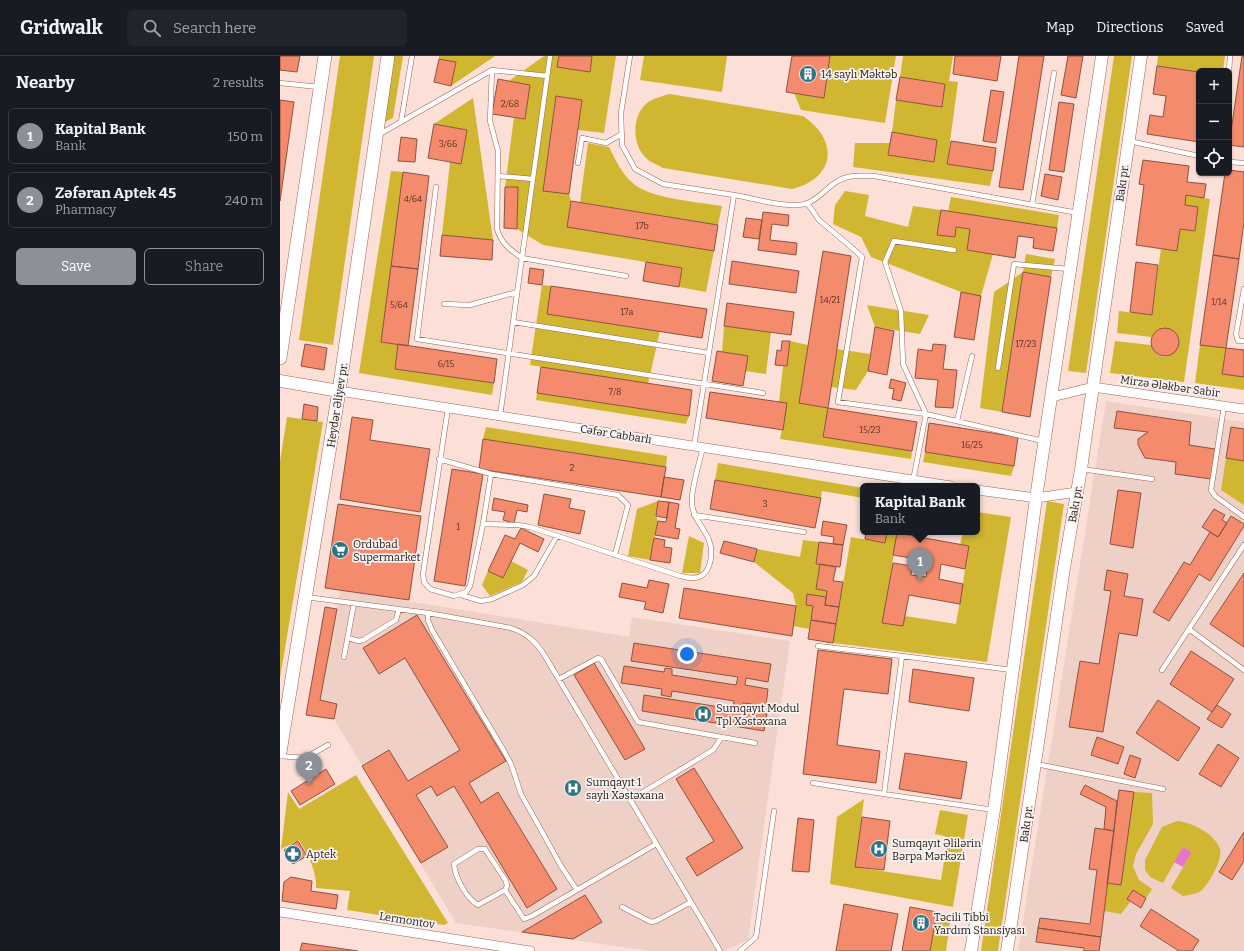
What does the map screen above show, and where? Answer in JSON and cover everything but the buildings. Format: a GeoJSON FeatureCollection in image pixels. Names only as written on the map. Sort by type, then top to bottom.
{"type":"FeatureCollection","features":[{"type":"Feature","properties":{"kind":"main road"},"geometry":{"type":"LineString","coordinates":[[280,358],[325,56]]}},
{"type":"Feature","properties":{"kind":"main road","name":"Heydər Əliyev pr."},"geometry":{"type":"LineString","coordinates":[[280,752],[339,390],[388,56]]}},
{"type":"Feature","properties":{"kind":"street"},"geometry":{"type":"LineString","coordinates":[[972,951],[994,810],[1036,498],[1102,56]]}},
{"type":"Feature","properties":{"kind":"street","name":"Bakı pr."},"geometry":{"type":"LineString","coordinates":[[1007,951],[1081,469],[1140,56]]}},
{"type":"Feature","properties":{"kind":"street","name":"Cəfər Cabbarlı"},"geometry":{"type":"LineString","coordinates":[[280,381],[928,483]]}},
{"type":"Feature","properties":{"kind":"street"},"geometry":{"type":"LineString","coordinates":[[1052,397],[1093,388]]}},
{"type":"Feature","properties":{"kind":"street","name":"Mirzə Ələkbər Sabir"},"geometry":{"type":"LineString","coordinates":[[1093,388],[1244,409]]}},
{"type":"Feature","properties":{"kind":"street"},"geometry":{"type":"LineString","coordinates":[[980,490],[1036,498],[1077,492]]}},
{"type":"Feature","properties":{"kind":"street","name":"Lermontov"},"geometry":{"type":"LineString","coordinates":[[280,912],[524,951]]}},
{"type":"Feature","properties":{"kind":"lane"},"geometry":{"type":"LineString","coordinates":[[401,122],[412,56]]}},
{"type":"Feature","properties":{"kind":"lane"},"geometry":{"type":"LineString","coordinates":[[500,416],[550,56]]}},
{"type":"Feature","properties":{"kind":"lane"},"geometry":{"type":"LineString","coordinates":[[630,56],[621,113],[622,145],[635,169],[663,184],[789,205],[807,203],[820,196],[838,181],[854,176],[874,176],[1078,213]]}},
{"type":"Feature","properties":{"kind":"lane"},"geometry":{"type":"LineString","coordinates":[[1229,68],[1230,56]]}},
{"type":"Feature","properties":{"kind":"lane"},"geometry":{"type":"LineString","coordinates":[[375,138],[492,70],[547,76]]}},
{"type":"Feature","properties":{"kind":"lane"},"geometry":{"type":"LineString","coordinates":[[492,70],[490,120],[498,152],[497,229],[499,238],[522,258],[626,276]]}},
{"type":"Feature","properties":{"kind":"lane"},"geometry":{"type":"LineString","coordinates":[[1032,205],[1054,73]]}},
{"type":"Feature","properties":{"kind":"lane"},"geometry":{"type":"LineString","coordinates":[[280,83],[320,87]]}},
{"type":"Feature","properties":{"kind":"lane"},"geometry":{"type":"LineString","coordinates":[[578,162],[582,138],[606,143],[622,134]]}},
{"type":"Feature","properties":{"kind":"lane"},"geometry":{"type":"LineString","coordinates":[[1128,141],[1196,155]]}},
{"type":"Feature","properties":{"kind":"lane"},"geometry":{"type":"LineString","coordinates":[[1232,162],[1244,163]]}},
{"type":"Feature","properties":{"kind":"lane"},"geometry":{"type":"LineString","coordinates":[[498,176],[533,179]]}},
{"type":"Feature","properties":{"kind":"lane"},"geometry":{"type":"LineString","coordinates":[[436,187],[417,339],[510,352],[704,385],[763,393]]}},
{"type":"Feature","properties":{"kind":"lane"},"geometry":{"type":"LineString","coordinates":[[484,524],[518,525],[557,536],[680,576],[692,578],[701,576],[708,569],[711,554],[709,541],[694,515],[691,503],[704,385],[734,195]]}},
{"type":"Feature","properties":{"kind":"lane"},"geometry":{"type":"LineString","coordinates":[[807,203],[819,220],[862,257],[838,402],[926,414],[1045,441]]}},
{"type":"Feature","properties":{"kind":"lane"},"geometry":{"type":"LineString","coordinates":[[913,481],[926,414],[903,364],[901,311],[885,262],[894,241],[954,250]]}},
{"type":"Feature","properties":{"kind":"lane"},"geometry":{"type":"LineString","coordinates":[[998,368],[1014,264],[1071,269]]}},
{"type":"Feature","properties":{"kind":"lane"},"geometry":{"type":"LineString","coordinates":[[1244,289],[1236,338],[1244,341]]}},
{"type":"Feature","properties":{"kind":"lane"},"geometry":{"type":"LineString","coordinates":[[444,304],[470,305],[518,292]]}},
{"type":"Feature","properties":{"kind":"lane"},"geometry":{"type":"LineString","coordinates":[[513,322],[709,353]]}},
{"type":"Feature","properties":{"kind":"lane"},"geometry":{"type":"LineString","coordinates":[[957,421],[972,356]]}},
{"type":"Feature","properties":{"kind":"lane"},"geometry":{"type":"LineString","coordinates":[[1224,406],[1211,490],[1215,496],[1244,517]]}},
{"type":"Feature","properties":{"kind":"lane"},"geometry":{"type":"LineString","coordinates":[[448,408],[439,459],[423,574],[424,582],[430,589],[454,596],[462,594],[470,586],[484,524],[491,474]]}},
{"type":"Feature","properties":{"kind":"lane"},"geometry":{"type":"LineString","coordinates":[[439,459],[491,474],[618,496],[628,505],[615,555]]}},
{"type":"Feature","properties":{"kind":"lane"},"geometry":{"type":"LineString","coordinates":[[1081,469],[1152,479]]}},
{"type":"Feature","properties":{"kind":"lane"},"geometry":{"type":"LineString","coordinates":[[694,515],[804,532]]}},
{"type":"Feature","properties":{"kind":"lane"},"geometry":{"type":"LineString","coordinates":[[462,594],[481,601],[498,597],[523,585],[534,576],[557,536]]}},
{"type":"Feature","properties":{"kind":"lane"},"geometry":{"type":"LineString","coordinates":[[1162,670],[1244,545]]}},
{"type":"Feature","properties":{"kind":"lane"},"geometry":{"type":"LineString","coordinates":[[306,597],[428,613],[512,628],[523,632],[538,645],[559,679],[720,951]]}},
{"type":"Feature","properties":{"kind":"lane"},"geometry":{"type":"LineString","coordinates":[[344,657],[354,603]]}},
{"type":"Feature","properties":{"kind":"lane"},"geometry":{"type":"LineString","coordinates":[[348,638],[359,641],[363,640],[396,620],[399,609]]}},
{"type":"Feature","properties":{"kind":"lane"},"geometry":{"type":"LineString","coordinates":[[428,613],[428,620],[432,630],[504,750],[511,764],[521,794],[561,866],[577,890]]}},
{"type":"Feature","properties":{"kind":"lane"},"geometry":{"type":"LineString","coordinates":[[1189,629],[1244,670]]}},
{"type":"Feature","properties":{"kind":"lane"},"geometry":{"type":"LineString","coordinates":[[818,646],[1013,670]]}},
{"type":"Feature","properties":{"kind":"lane"},"geometry":{"type":"LineString","coordinates":[[884,794],[902,656]]}},
{"type":"Feature","properties":{"kind":"lane"},"geometry":{"type":"LineString","coordinates":[[559,679],[598,658],[601,659],[638,722],[755,743]]}},
{"type":"Feature","properties":{"kind":"lane"},"geometry":{"type":"LineString","coordinates":[[630,800],[713,750],[722,737]]}},
{"type":"Feature","properties":{"kind":"lane"},"geometry":{"type":"LineString","coordinates":[[280,756],[305,758],[328,745]]}},
{"type":"Feature","properties":{"kind":"lane"},"geometry":{"type":"LineString","coordinates":[[1035,763],[1163,789]]}},
{"type":"Feature","properties":{"kind":"lane"},"geometry":{"type":"LineString","coordinates":[[813,783],[994,810]]}},
{"type":"Feature","properties":{"kind":"lane"},"geometry":{"type":"LineString","coordinates":[[740,951],[756,937],[774,811]]}},
{"type":"Feature","properties":{"kind":"lane"},"geometry":{"type":"LineString","coordinates":[[505,890],[478,905],[472,901],[455,872],[454,864],[478,849],[485,849],[506,881],[507,886],[505,890],[521,916],[526,919],[656,844]]}},
{"type":"Feature","properties":{"kind":"lane"},"geometry":{"type":"LineString","coordinates":[[622,907],[650,922],[656,921],[691,902]]}},
{"type":"Feature","properties":{"kind":"shaded area"},"geometry":{"type":"Polygon","coordinates":[[[340,56],[374,56],[333,345],[299,340],[340,56]]]}},
{"type":"Feature","properties":{"kind":"shaded area"},"geometry":{"type":"Polygon","coordinates":[[[394,56],[403,56],[393,118],[383,123],[394,56]]]}},
{"type":"Feature","properties":{"kind":"shaded area"},"geometry":{"type":"Polygon","coordinates":[[[439,56],[495,56],[451,86],[456,62],[439,59],[439,56]]]}},
{"type":"Feature","properties":{"kind":"shaded area"},"geometry":{"type":"Polygon","coordinates":[[[544,56],[559,56],[557,67],[589,72],[592,56],[616,56],[604,133],[578,130],[582,100],[556,96],[543,190],[569,194],[571,201],[567,227],[714,251],[706,292],[679,287],[682,268],[543,245],[517,229],[518,188],[505,187],[514,117],[525,119],[530,85],[509,81],[544,56]]]}},
{"type":"Feature","properties":{"kind":"shaded area"},"geometry":{"type":"Polygon","coordinates":[[[644,56],[727,56],[722,92],[640,80],[644,56]]]}},
{"type":"Feature","properties":{"kind":"shaded area"},"geometry":{"type":"Polygon","coordinates":[[[830,56],[896,56],[885,123],[801,110],[794,93],[824,98],[830,56]]]}},
{"type":"Feature","properties":{"kind":"shaded area"},"geometry":{"type":"Polygon","coordinates":[[[903,56],[953,56],[949,81],[958,82],[947,164],[993,171],[990,186],[853,167],[855,143],[890,143],[888,155],[934,162],[937,140],[892,132],[896,100],[942,107],[945,84],[900,77],[903,56]]]}},
{"type":"Feature","properties":{"kind":"shaded area"},"geometry":{"type":"Polygon","coordinates":[[[1114,56],[1132,56],[1086,373],[1068,371],[1114,56]]]}},
{"type":"Feature","properties":{"kind":"shaded area"},"geometry":{"type":"Polygon","coordinates":[[[1158,56],[1225,56],[1223,68],[1196,68],[1196,72],[1157,66],[1158,56]]]}},
{"type":"Feature","properties":{"kind":"shaded area"},"geometry":{"type":"Polygon","coordinates":[[[670,94],[803,116],[815,126],[823,136],[827,147],[828,157],[824,167],[817,176],[807,184],[792,189],[663,168],[649,160],[642,153],[638,147],[635,131],[638,115],[647,103],[655,98],[670,94]]]}},
{"type":"Feature","properties":{"kind":"shaded area"},"geometry":{"type":"Polygon","coordinates":[[[473,98],[493,240],[442,235],[450,162],[461,163],[467,130],[434,124],[473,98]]]}},
{"type":"Feature","properties":{"kind":"shaded area"},"geometry":{"type":"Polygon","coordinates":[[[588,143],[609,147],[620,168],[627,177],[643,190],[665,197],[722,206],[718,225],[580,202],[588,143]]]}},
{"type":"Feature","properties":{"kind":"shaded area"},"geometry":{"type":"Polygon","coordinates":[[[391,171],[403,172],[391,266],[398,344],[395,369],[494,383],[492,395],[359,373],[391,171]]]}},
{"type":"Feature","properties":{"kind":"shaded area"},"geometry":{"type":"Polygon","coordinates":[[[845,191],[869,195],[865,216],[908,227],[913,206],[941,210],[938,235],[955,237],[956,227],[970,229],[967,250],[993,254],[981,296],[961,292],[871,257],[861,237],[833,224],[835,205],[845,191]]]}},
{"type":"Feature","properties":{"kind":"shaded area"},"geometry":{"type":"Polygon","coordinates":[[[1186,195],[1210,199],[1184,382],[1110,373],[1115,341],[1151,345],[1157,354],[1163,357],[1175,351],[1178,345],[1179,338],[1175,332],[1167,329],[1158,330],[1151,337],[1117,333],[1119,311],[1152,315],[1161,248],[1177,251],[1180,229],[1195,231],[1198,207],[1185,205],[1186,195]]]}},
{"type":"Feature","properties":{"kind":"shaded area"},"geometry":{"type":"Polygon","coordinates":[[[951,197],[1059,215],[1057,228],[948,212],[951,197]]]}},
{"type":"Feature","properties":{"kind":"shaded area"},"geometry":{"type":"Polygon","coordinates":[[[1026,254],[1055,259],[1051,277],[1023,272],[1026,254]]]}},
{"type":"Feature","properties":{"kind":"shaded area"},"geometry":{"type":"Polygon","coordinates":[[[1023,272],[1002,412],[980,408],[994,292],[1023,272]]]}},
{"type":"Feature","properties":{"kind":"shaded area"},"geometry":{"type":"Polygon","coordinates":[[[542,285],[551,286],[548,314],[660,331],[648,384],[530,365],[542,285]]]}},
{"type":"Feature","properties":{"kind":"shaded area"},"geometry":{"type":"Polygon","coordinates":[[[867,305],[929,315],[920,334],[875,327],[867,305]]]}},
{"type":"Feature","properties":{"kind":"shaded area"},"geometry":{"type":"Polygon","coordinates":[[[724,326],[771,332],[766,374],[745,371],[748,356],[722,352],[724,326]]]}},
{"type":"Feature","properties":{"kind":"shaded area"},"geometry":{"type":"Polygon","coordinates":[[[790,341],[808,345],[799,403],[828,408],[823,437],[912,451],[911,459],[780,439],[787,404],[779,402],[783,366],[787,366],[790,341]]]}},
{"type":"Feature","properties":{"kind":"shaded area"},"geometry":{"type":"Polygon","coordinates":[[[1200,345],[1226,348],[1222,373],[1244,377],[1244,390],[1195,383],[1200,345]]]}},
{"type":"Feature","properties":{"kind":"shaded area"},"geometry":{"type":"Polygon","coordinates":[[[837,349],[870,354],[868,371],[856,390],[831,387],[837,349]]]}},
{"type":"Feature","properties":{"kind":"shaded area"},"geometry":{"type":"Polygon","coordinates":[[[537,393],[689,416],[686,424],[536,400],[537,393]]]}},
{"type":"Feature","properties":{"kind":"shaded area"},"geometry":{"type":"Polygon","coordinates":[[[1106,401],[1244,422],[1244,951],[1018,951],[1106,401]]]}},
{"type":"Feature","properties":{"kind":"shaded area"},"geometry":{"type":"Polygon","coordinates":[[[287,417],[323,422],[280,678],[280,461],[287,417]]]}},
{"type":"Feature","properties":{"kind":"shaded area"},"geometry":{"type":"Polygon","coordinates":[[[486,427],[667,456],[666,467],[483,439],[486,427]]]}},
{"type":"Feature","properties":{"kind":"shaded area"},"geometry":{"type":"Polygon","coordinates":[[[925,452],[1014,466],[1011,476],[923,462],[925,452]]]}},
{"type":"Feature","properties":{"kind":"shaded area"},"geometry":{"type":"Polygon","coordinates":[[[1226,458],[1244,461],[1244,505],[1221,490],[1226,458]]]}},
{"type":"Feature","properties":{"kind":"shaded area"},"geometry":{"type":"Polygon","coordinates":[[[718,463],[860,487],[860,497],[822,491],[821,498],[715,480],[718,463]]]}},
{"type":"Feature","properties":{"kind":"shaded area"},"geometry":{"type":"Polygon","coordinates":[[[658,501],[656,516],[658,521],[650,560],[628,556],[637,509],[658,501]]]}},
{"type":"Feature","properties":{"kind":"shaded area"},"geometry":{"type":"Polygon","coordinates":[[[1047,501],[1064,504],[998,951],[981,951],[1047,501]]]}},
{"type":"Feature","properties":{"kind":"shaded area"},"geometry":{"type":"Polygon","coordinates":[[[980,512],[1011,517],[987,662],[833,643],[851,537],[885,543],[886,535],[897,535],[883,623],[903,626],[905,616],[956,624],[969,546],[960,545],[962,535],[980,535],[980,512]]]}},
{"type":"Feature","properties":{"kind":"shaded area"},"geometry":{"type":"Polygon","coordinates":[[[903,535],[922,535],[922,538],[903,535]]]}},
{"type":"Feature","properties":{"kind":"shaded area"},"geometry":{"type":"Polygon","coordinates":[[[689,536],[704,543],[700,573],[682,573],[689,536]]]}},
{"type":"Feature","properties":{"kind":"shaded area"},"geometry":{"type":"Polygon","coordinates":[[[803,540],[819,542],[816,563],[820,564],[816,589],[827,591],[826,597],[807,594],[806,604],[813,606],[809,629],[793,626],[796,606],[793,593],[754,562],[757,549],[800,557],[803,540]]]}},
{"type":"Feature","properties":{"kind":"shaded area"},"geometry":{"type":"Polygon","coordinates":[[[511,561],[528,570],[522,582],[490,596],[482,585],[488,571],[503,578],[511,561]]]}},
{"type":"Feature","properties":{"kind":"shaded area","name":"Sumqayıt 1 saylı Xəstəxana"},"geometry":{"type":"Polygon","coordinates":[[[340,590],[629,637],[632,617],[790,641],[748,940],[724,951],[650,951],[456,923],[334,719],[337,704],[320,700],[340,590]]]}},
{"type":"Feature","properties":{"kind":"shaded area"},"geometry":{"type":"Polygon","coordinates":[[[356,775],[448,923],[444,925],[347,910],[350,891],[316,888],[313,869],[299,840],[281,849],[288,792],[299,809],[356,775]]]}},
{"type":"Feature","properties":{"kind":"shaded area"},"geometry":{"type":"Polygon","coordinates":[[[1134,792],[1152,793],[1153,824],[1136,854],[1133,866],[1139,880],[1152,889],[1146,898],[1133,890],[1127,899],[1131,901],[1121,914],[1104,911],[1107,883],[1121,885],[1134,792]]]}},
{"type":"Feature","properties":{"kind":"shaded area"},"geometry":{"type":"Polygon","coordinates":[[[864,799],[855,867],[941,880],[948,837],[935,834],[940,810],[968,815],[953,907],[830,884],[837,817],[864,799]]]}},
{"type":"Feature","properties":{"kind":"shaded area"},"geometry":{"type":"Polygon","coordinates":[[[1177,821],[1196,826],[1213,838],[1220,849],[1219,859],[1215,871],[1204,888],[1197,893],[1183,896],[1171,888],[1192,852],[1183,847],[1163,883],[1150,877],[1145,870],[1145,860],[1162,827],[1177,821]]]}},
{"type":"Feature","properties":{"kind":"shaded area"},"geometry":{"type":"Polygon","coordinates":[[[1183,847],[1192,852],[1183,867],[1174,862],[1183,847]]]}},
{"type":"Feature","properties":{"kind":"shaded area"},"geometry":{"type":"Polygon","coordinates":[[[937,912],[951,916],[946,951],[930,951],[937,912]]]}},
{"type":"Feature","properties":{"kind":"place","name":"14 saylı Məktəb"},"geometry":{"type":"Point","coordinates":[808,74]}},
{"type":"Feature","properties":{"kind":"place","name":"Ordubad Supermarket"},"geometry":{"type":"Point","coordinates":[340,550]}},
{"type":"Feature","properties":{"kind":"place","name":"Kapital Bank"},"geometry":{"type":"Point","coordinates":[920,581]}},
{"type":"Feature","properties":{"kind":"place","name":"Sumqayıt Modul Tpl Xəstəxana"},"geometry":{"type":"Point","coordinates":[703,714]}},
{"type":"Feature","properties":{"kind":"place","name":"Zəfəran Aptek 45"},"geometry":{"type":"Point","coordinates":[309,785]}},
{"type":"Feature","properties":{"kind":"place","name":"Sumqayıt 1 saylı Xəstəxana"},"geometry":{"type":"Point","coordinates":[573,788]}},
{"type":"Feature","properties":{"kind":"place","name":"Sumqayıt Əlilərin Bərpa Mərkəzi"},"geometry":{"type":"Point","coordinates":[879,849]}},
{"type":"Feature","properties":{"kind":"place","name":"Aptek"},"geometry":{"type":"Point","coordinates":[293,854]}},
{"type":"Feature","properties":{"kind":"place","name":"Təcili Tibbi Yardım Stansiyası"},"geometry":{"type":"Point","coordinates":[921,923]}}]}
